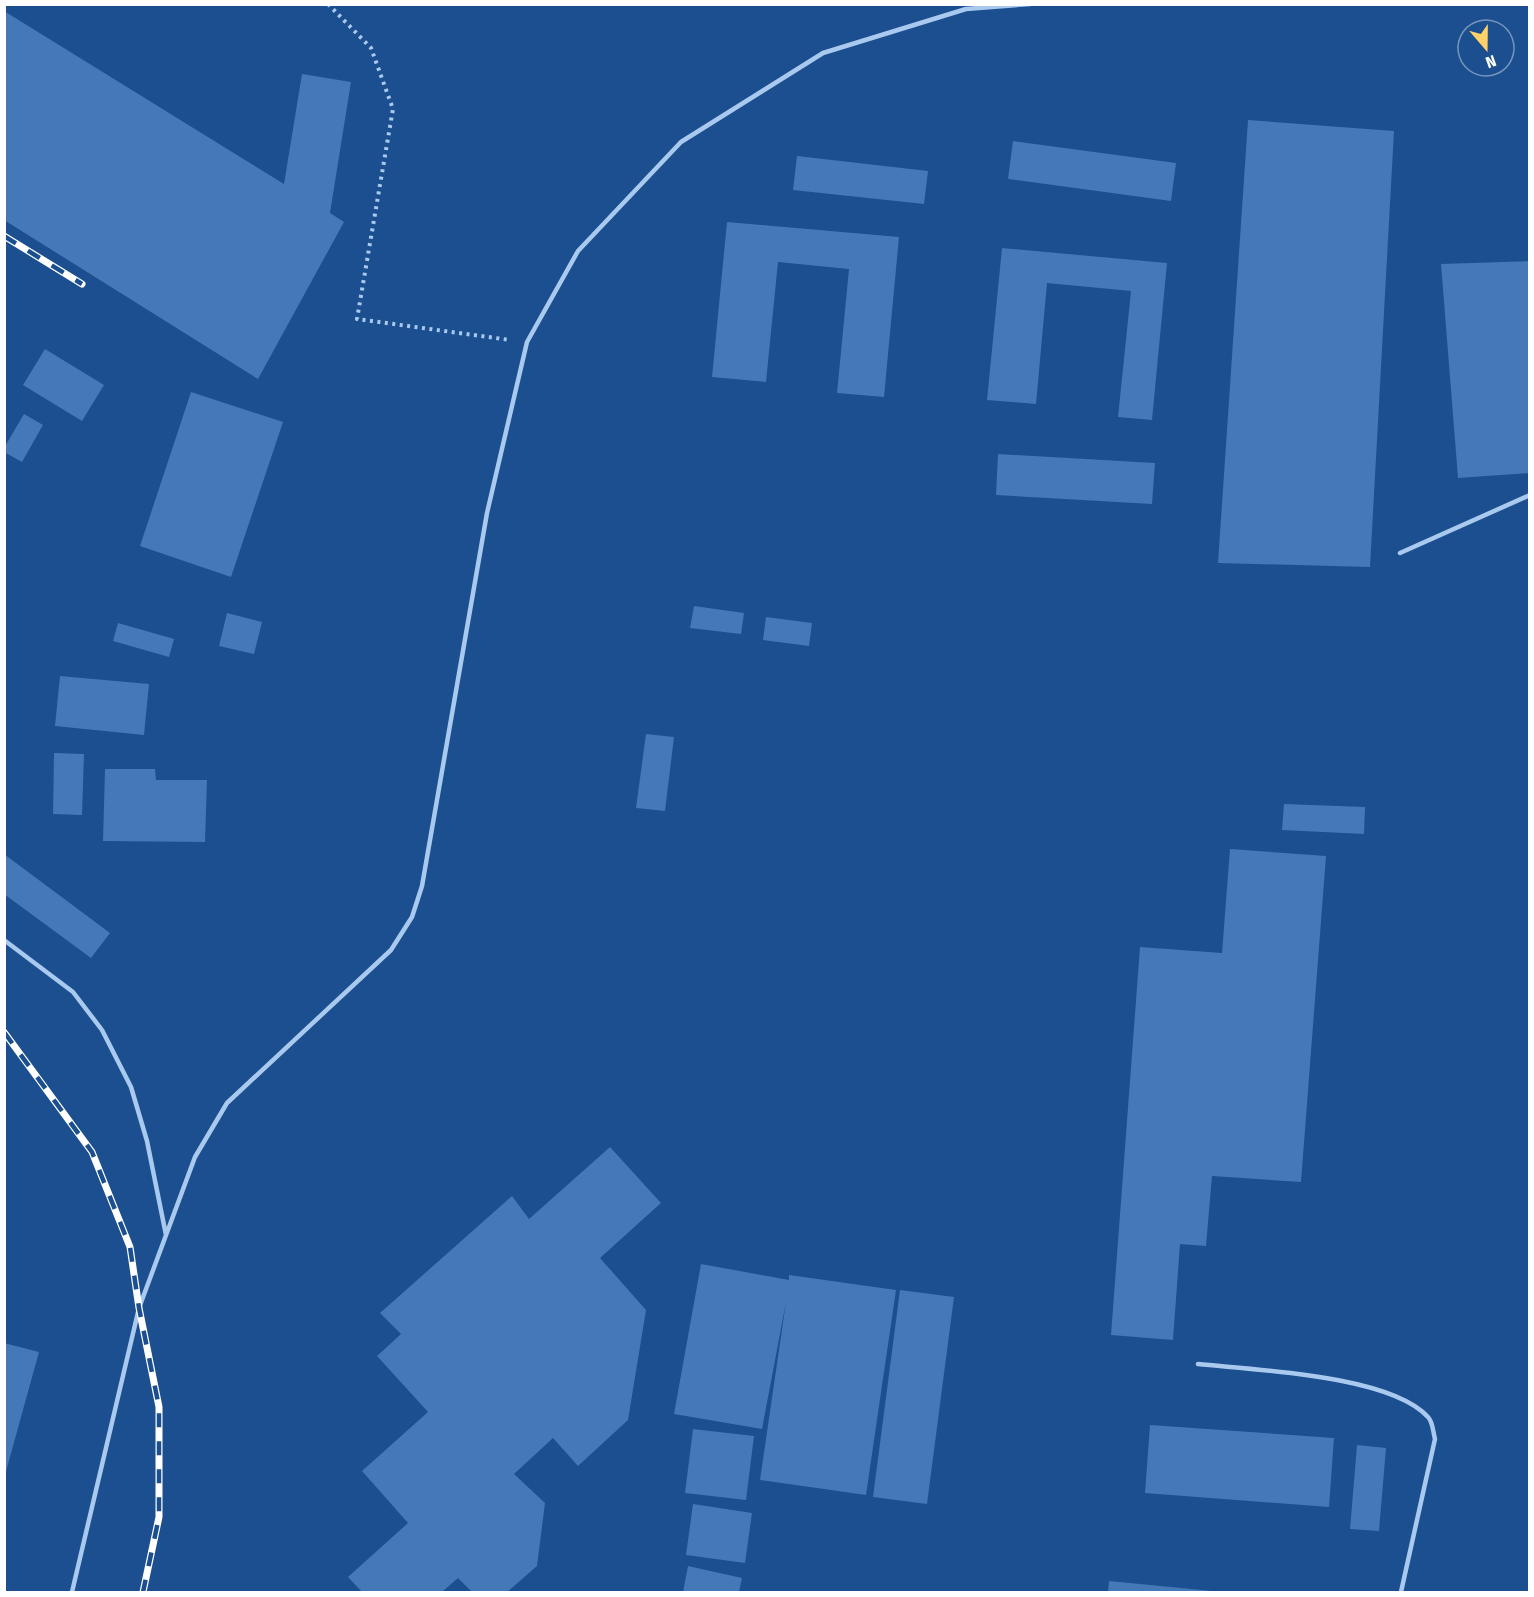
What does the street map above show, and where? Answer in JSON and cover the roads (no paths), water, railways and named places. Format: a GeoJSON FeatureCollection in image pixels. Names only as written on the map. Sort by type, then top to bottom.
{"type":"FeatureCollection","features":[{"type":"Feature","properties":{"kind":"lane"},"geometry":{"type":"LineString","coordinates":[[72,1593],[139,1308],[195,1157],[228,1103],[391,950],[412,917],[422,886],[487,513],[527,342],[578,251],[681,142],[823,53],[966,9],[1030,4]]}},
{"type":"Feature","properties":{"kind":"lane"},"geometry":{"type":"LineString","coordinates":[[1400,553],[1530,495]]}},
{"type":"Feature","properties":{"kind":"lane"},"geometry":{"type":"LineString","coordinates":[[4,940],[73,992],[102,1030],[131,1087],[147,1141],[166,1238]]}},
{"type":"Feature","properties":{"kind":"lane"},"geometry":{"type":"LineString","coordinates":[[1198,1364],[1322,1376],[1393,1395],[1416,1406],[1430,1419],[1435,1438],[1401,1593]]}},
{"type":"Feature","properties":{"kind":"railway"},"geometry":{"type":"LineString","coordinates":[[4,236],[82,284]]}},
{"type":"Feature","properties":{"kind":"railway"},"geometry":{"type":"LineString","coordinates":[[4,1032],[92,1152],[130,1247],[139,1308],[159,1407],[159,1517],[143,1592]]}}]}
